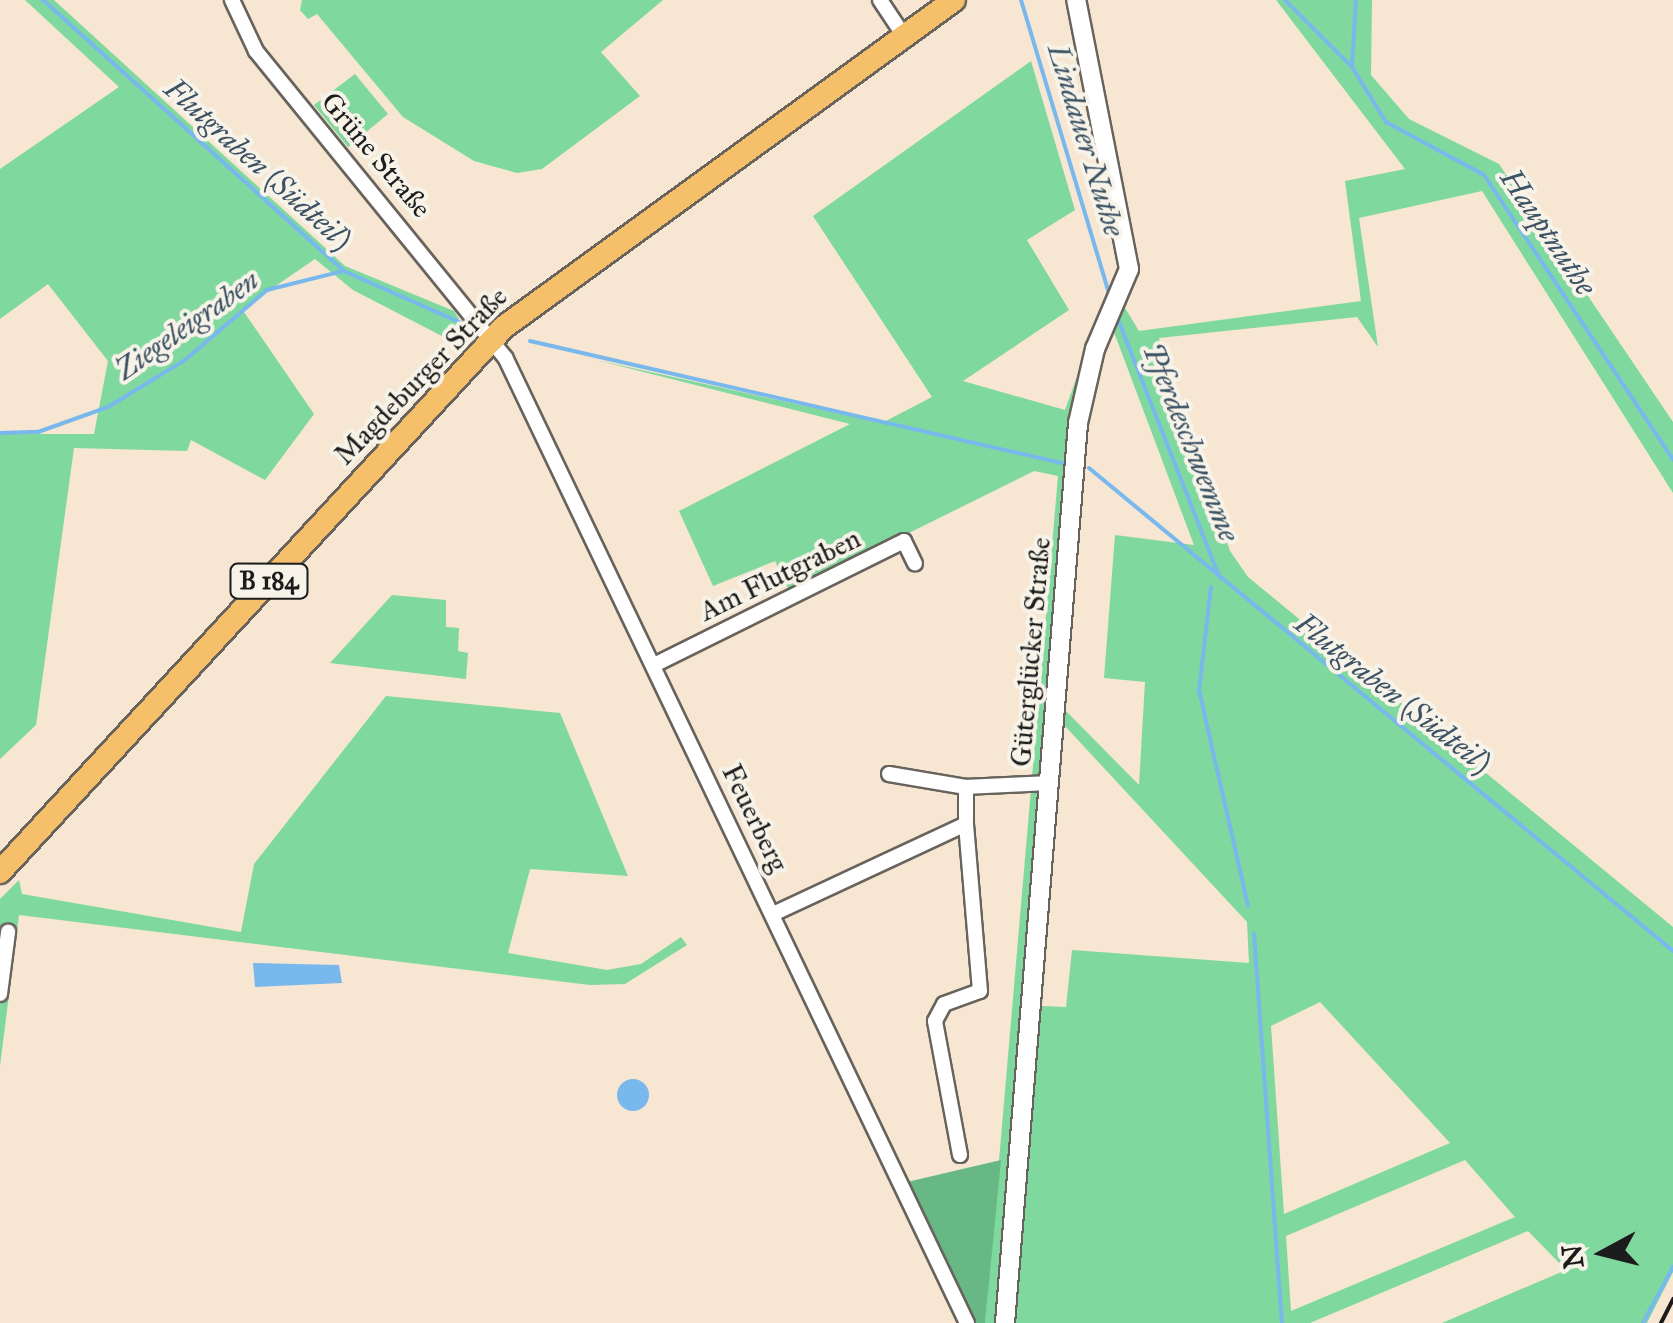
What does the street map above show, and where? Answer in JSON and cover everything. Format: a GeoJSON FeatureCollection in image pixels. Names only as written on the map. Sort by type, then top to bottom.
{"type":"FeatureCollection","features":[{"type":"Feature","properties":{"kind":"main road","name":"Magdeburger Straße"},"geometry":{"type":"LineString","coordinates":[[0,872],[494,337],[954,0]]}},
{"type":"Feature","properties":{"kind":"street","name":"Grüne Straße"},"geometry":{"type":"LineString","coordinates":[[232,0],[256,51],[494,337]]}},
{"type":"Feature","properties":{"kind":"street"},"geometry":{"type":"LineString","coordinates":[[880,0],[904,36]]}},
{"type":"Feature","properties":{"kind":"street","name":"Güterglücker Straße"},"geometry":{"type":"LineString","coordinates":[[1005,1323],[1078,422],[1102,330],[1117,302],[1129,260],[1076,0]]}},
{"type":"Feature","properties":{"kind":"street","name":"Feuerberg"},"geometry":{"type":"LineString","coordinates":[[494,337],[967,1323]]}},
{"type":"Feature","properties":{"kind":"street","name":"Am Flutgraben"},"geometry":{"type":"LineString","coordinates":[[654,665],[904,541],[915,564]]}},
{"type":"Feature","properties":{"kind":"street"},"geometry":{"type":"LineString","coordinates":[[889,774],[966,788],[1048,784]]}},
{"type":"Feature","properties":{"kind":"street"},"geometry":{"type":"LineString","coordinates":[[960,1156],[935,1021],[944,1004],[980,991],[966,788]]}},
{"type":"Feature","properties":{"kind":"street"},"geometry":{"type":"LineString","coordinates":[[773,914],[966,824]]}},
{"type":"Feature","properties":{"kind":"street"},"geometry":{"type":"LineString","coordinates":[[0,994],[8,932]]}},
{"type":"Feature","properties":{"kind":"green space"},"geometry":{"type":"Polygon","coordinates":[[[25,0],[54,0],[345,266],[454,311],[468,334],[463,347],[353,290],[315,259],[242,309],[314,414],[265,480],[191,440],[187,451],[74,448],[36,725],[0,759],[0,434],[94,434],[108,361],[48,284],[0,319],[0,169],[119,87],[25,0]]]}},
{"type":"Feature","properties":{"kind":"green space"},"geometry":{"type":"Polygon","coordinates":[[[302,0],[663,0],[601,52],[640,96],[542,169],[517,173],[474,161],[403,117],[317,14],[308,19],[300,10],[302,0]]]}},
{"type":"Feature","properties":{"kind":"green space"},"geometry":{"type":"Polygon","coordinates":[[[1276,0],[1372,0],[1371,75],[1409,119],[1499,164],[1673,422],[1673,493],[1482,191],[1359,218],[1378,347],[1357,317],[1159,338],[1230,551],[1248,577],[1673,927],[1673,1272],[1647,1323],[1442,1323],[1566,1270],[1528,1231],[1310,1323],[985,1323],[1058,476],[1034,471],[790,592],[775,561],[713,586],[679,511],[850,424],[596,360],[882,423],[932,397],[813,216],[1031,61],[1075,210],[1027,240],[1069,310],[963,381],[1065,410],[1101,309],[1112,325],[1125,308],[1139,331],[1361,301],[1345,181],[1405,169],[1276,0]],[[1112,327],[1090,408],[1065,710],[1139,785],[1145,682],[1104,678],[1115,535],[1194,545],[1112,327]],[[1064,725],[1042,1006],[1066,1007],[1072,950],[1249,963],[1247,922],[1064,725]],[[1320,1002],[1271,1026],[1284,1214],[1450,1143],[1320,1002]],[[1465,1160],[1286,1236],[1291,1311],[1515,1217],[1465,1160]]]}},
{"type":"Feature","properties":{"kind":"green space"},"geometry":{"type":"Polygon","coordinates":[[[355,74],[388,114],[348,147],[314,105],[355,74]]]}},
{"type":"Feature","properties":{"kind":"green space"},"geometry":{"type":"Polygon","coordinates":[[[392,595],[446,600],[446,627],[459,628],[458,651],[468,653],[466,679],[330,663],[392,595]]]}},
{"type":"Feature","properties":{"kind":"green space"},"geometry":{"type":"Polygon","coordinates":[[[386,696],[560,713],[628,876],[530,869],[508,953],[607,970],[641,964],[681,937],[687,945],[625,984],[590,985],[19,915],[0,1066],[0,899],[19,880],[22,894],[241,932],[254,864],[386,696]]]}},
{"type":"Feature","properties":{"kind":"green space"},"geometry":{"type":"Polygon","coordinates":[[[1001,1160],[985,1323],[974,1323],[907,1182],[1001,1160]]]}},
{"type":"Feature","properties":{"kind":"water"},"geometry":{"type":"Polygon","coordinates":[[[253,963],[339,965],[342,983],[255,987],[253,963]]]}},
{"type":"Feature","properties":{"kind":"water"},"geometry":{"type":"Polygon","coordinates":[[[633,1079],[644,1084],[649,1095],[644,1106],[633,1111],[622,1106],[617,1095],[622,1084],[633,1079]]]}},
{"type":"Feature","properties":{"kind":"waterway","name":"Flutgraben (Südteil)"},"geometry":{"type":"LineString","coordinates":[[43,0],[344,271],[466,325]]}},
{"type":"Feature","properties":{"kind":"waterway","name":"Lindauer Nuthe"},"geometry":{"type":"LineString","coordinates":[[1021,0],[1109,293]]}},
{"type":"Feature","properties":{"kind":"waterway","name":"Hauptnuthe"},"geometry":{"type":"LineString","coordinates":[[1285,0],[1352,67],[1386,122],[1484,175],[1673,460]]}},
{"type":"Feature","properties":{"kind":"waterway"},"geometry":{"type":"LineString","coordinates":[[1352,65],[1356,0]]}},
{"type":"Feature","properties":{"kind":"waterway","name":"Ziegeleigraben"},"geometry":{"type":"LineString","coordinates":[[0,433],[38,432],[108,407],[185,360],[267,290],[343,271]]}},
{"type":"Feature","properties":{"kind":"waterway","name":"Pferdeschwemme"},"geometry":{"type":"LineString","coordinates":[[1119,322],[1220,578]]}},
{"type":"Feature","properties":{"kind":"waterway","name":"Flutgraben (Südteil)"},"geometry":{"type":"LineString","coordinates":[[530,341],[1062,463]]}},
{"type":"Feature","properties":{"kind":"waterway","name":"Flutgraben (Südteil)"},"geometry":{"type":"LineString","coordinates":[[1089,468],[1673,951]]}},
{"type":"Feature","properties":{"kind":"waterway"},"geometry":{"type":"LineString","coordinates":[[1211,587],[1199,690],[1248,906]]}},
{"type":"Feature","properties":{"kind":"waterway"},"geometry":{"type":"LineString","coordinates":[[1254,934],[1282,1323]]}},
{"type":"Feature","properties":{"kind":"waterway"},"geometry":{"type":"LineString","coordinates":[[1643,1323],[1673,1267]]}},
{"type":"Feature","properties":{"kind":"railway"},"geometry":{"type":"LineString","coordinates":[[1661,1323],[1673,1299]]}}]}
